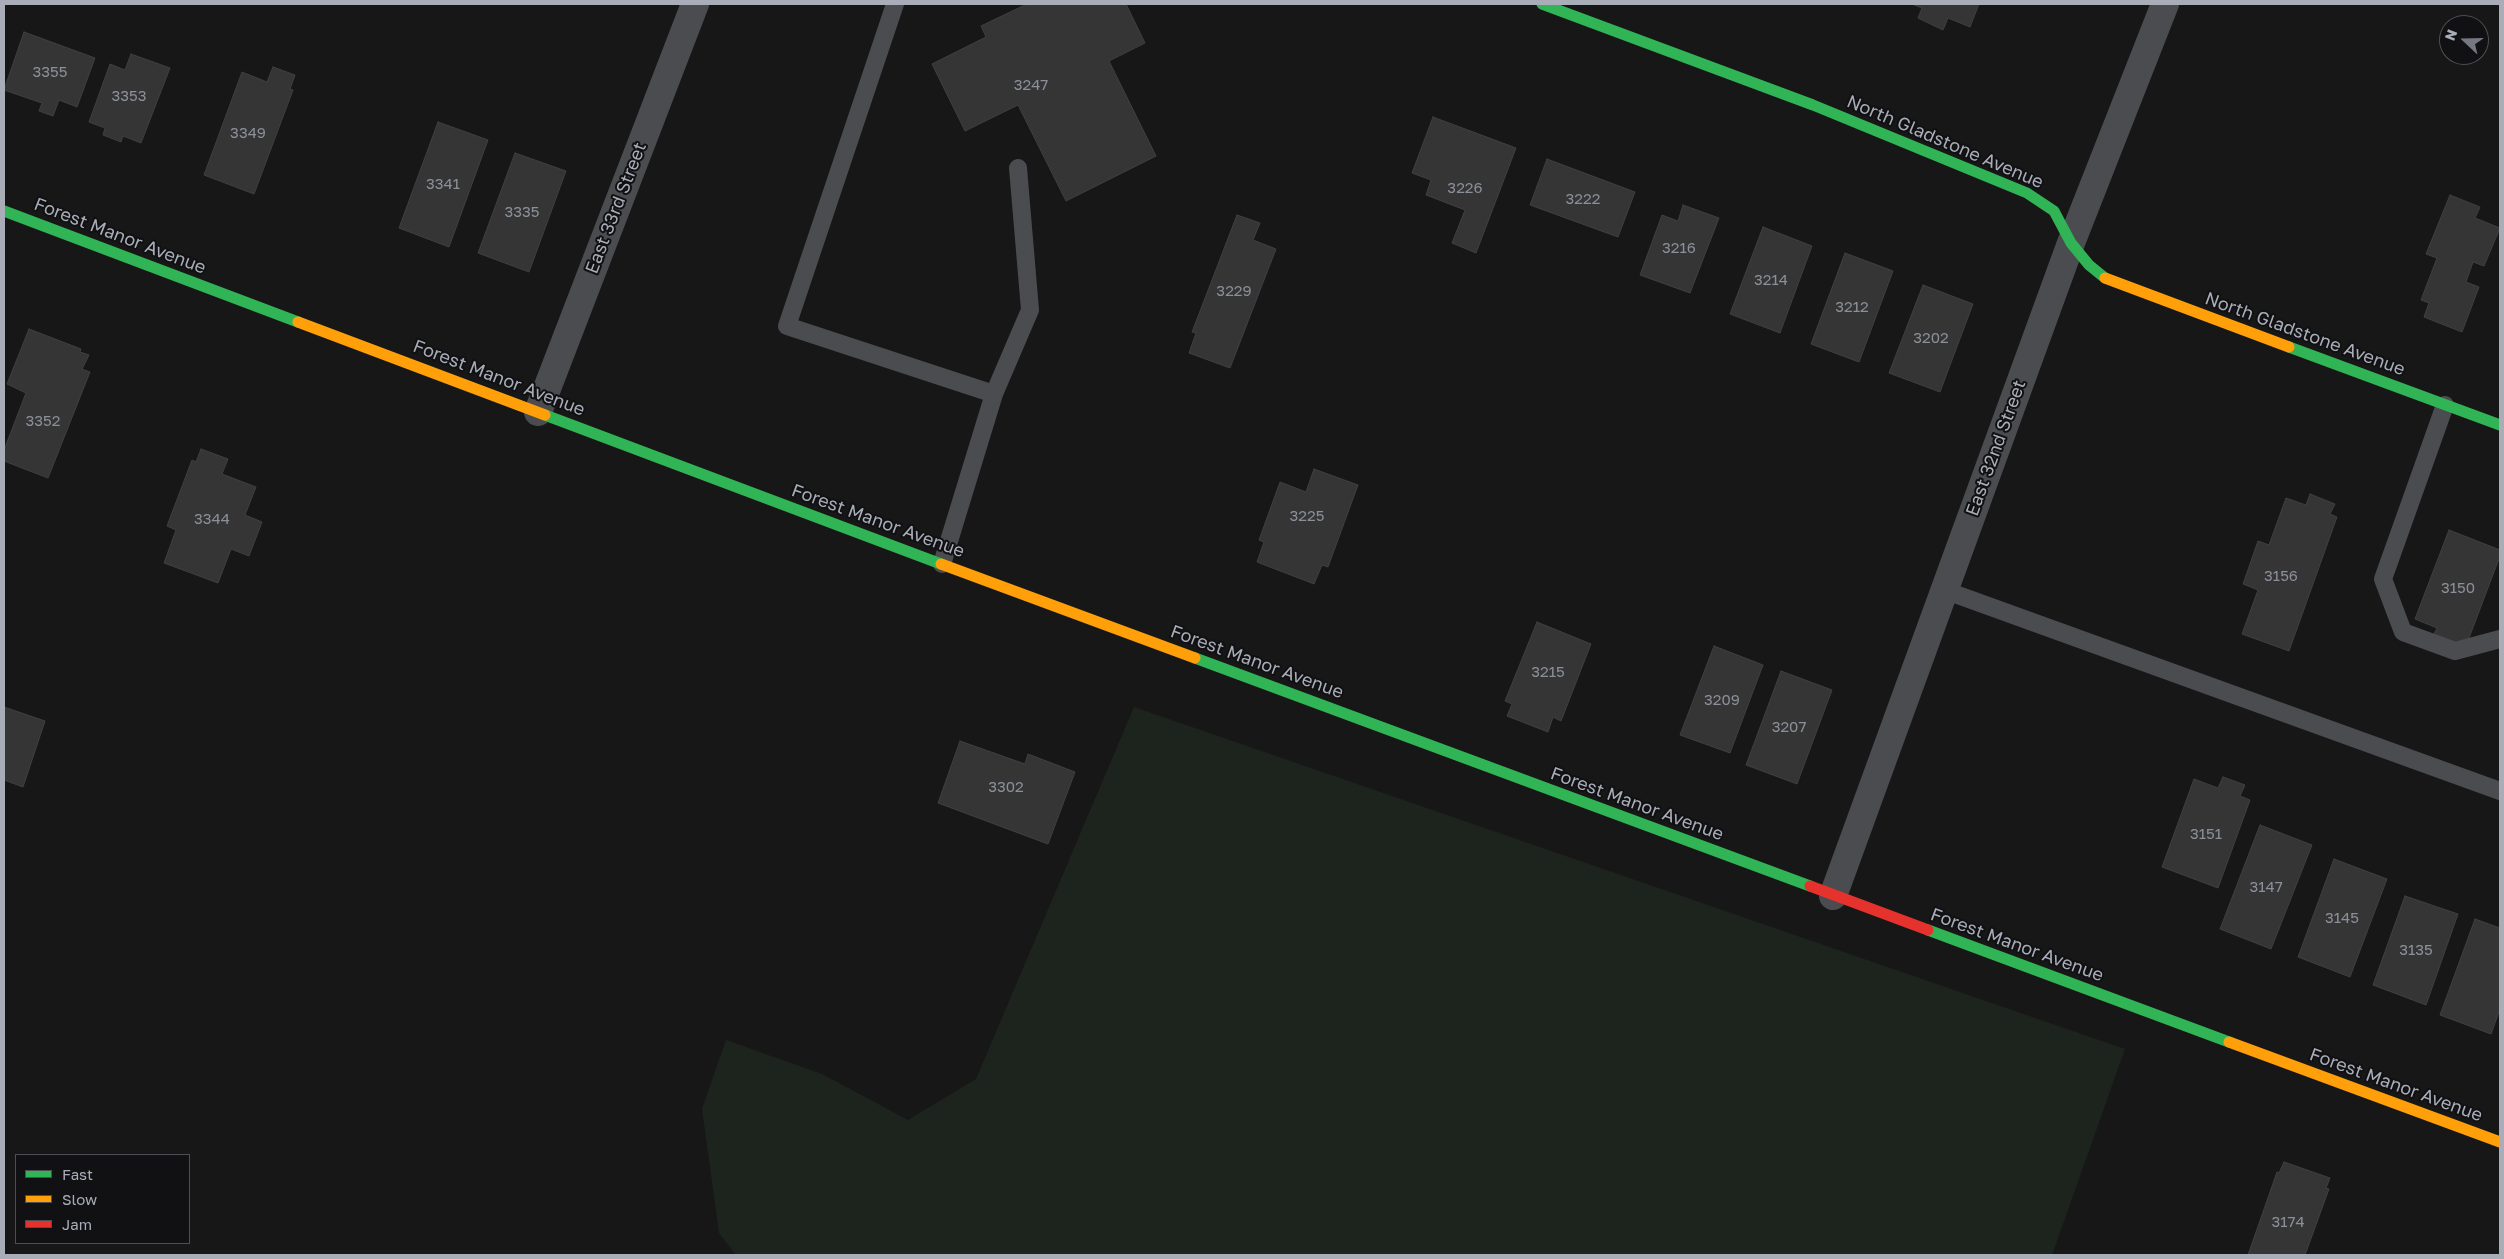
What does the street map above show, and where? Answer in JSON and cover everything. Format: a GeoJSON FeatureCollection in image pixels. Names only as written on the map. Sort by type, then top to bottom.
{"type":"FeatureCollection","features":[{"type":"Feature","properties":{"kind":"street","name":"East 33rd Street"},"geometry":{"type":"LineString","coordinates":[[538,412],[695,4]]}},
{"type":"Feature","properties":{"kind":"street","name":"North Gladstone Avenue"},"geometry":{"type":"LineString","coordinates":[[1542,4],[1813,105],[2027,192],[2054,211],[2071,242],[2089,265],[2103,277],[2500,425]]}},
{"type":"Feature","properties":{"kind":"street","name":"East 32nd Street"},"geometry":{"type":"LineString","coordinates":[[1833,896],[2071,242],[2165,4]]}},
{"type":"Feature","properties":{"kind":"street","name":"Forest Manor Avenue"},"geometry":{"type":"LineString","coordinates":[[4,211],[942,564],[2500,1142]]}},
{"type":"Feature","properties":{"kind":"lane"},"geometry":{"type":"LineString","coordinates":[[895,4],[786,326],[994,394]]}},
{"type":"Feature","properties":{"kind":"lane"},"geometry":{"type":"LineString","coordinates":[[942,564],[994,394],[1030,310],[1018,168]]}},
{"type":"Feature","properties":{"kind":"lane"},"geometry":{"type":"LineString","coordinates":[[2445,405],[2383,579],[2403,632],[2455,651],[2500,639]]}},
{"type":"Feature","properties":{"kind":"lane"},"geometry":{"type":"LineString","coordinates":[[1944,590],[2500,791]]}},
{"type":"Feature","properties":{"kind":"shaded area"},"geometry":{"type":"Polygon","coordinates":[[[1134,707],[2125,1049],[2052,1255],[736,1255],[719,1233],[702,1109],[726,1040],[822,1074],[908,1120],[976,1079],[1134,707]]]}},
{"type":"Feature","properties":{"kind":"building"},"geometry":{"type":"Polygon","coordinates":[[[1027,4],[1126,4],[1145,43],[1109,61],[1156,156],[1066,201],[1018,105],[965,131],[932,64],[986,37],[981,26],[1027,4]]]}},
{"type":"Feature","properties":{"kind":"building"},"geometry":{"type":"Polygon","coordinates":[[[1912,4],[1979,4],[1970,27],[1948,18],[1943,30],[1918,18],[1922,8],[1912,4]]]}},
{"type":"Feature","properties":{"kind":"building"},"geometry":{"type":"Polygon","coordinates":[[[24,32],[95,58],[77,107],[59,100],[53,116],[39,111],[42,103],[4,90],[24,32]]]}},
{"type":"Feature","properties":{"kind":"building"},"geometry":{"type":"Polygon","coordinates":[[[131,54],[170,68],[141,143],[123,136],[121,142],[103,135],[105,128],[89,122],[110,64],[125,70],[131,54]]]}},
{"type":"Feature","properties":{"kind":"building"},"geometry":{"type":"Polygon","coordinates":[[[273,67],[295,75],[290,89],[293,90],[254,194],[204,175],[242,72],[267,82],[273,67]]]}},
{"type":"Feature","properties":{"kind":"building"},"geometry":{"type":"Polygon","coordinates":[[[1433,117],[1516,148],[1476,253],[1452,243],[1465,210],[1426,195],[1431,180],[1412,173],[1433,117]]]}},
{"type":"Feature","properties":{"kind":"building"},"geometry":{"type":"Polygon","coordinates":[[[438,122],[488,140],[449,247],[399,228],[438,122]]]}},
{"type":"Feature","properties":{"kind":"building"},"geometry":{"type":"Polygon","coordinates":[[[515,153],[566,171],[529,272],[478,253],[515,153]]]}},
{"type":"Feature","properties":{"kind":"building"},"geometry":{"type":"Polygon","coordinates":[[[1547,159],[1635,192],[1618,237],[1530,205],[1547,159]]]}},
{"type":"Feature","properties":{"kind":"building"},"geometry":{"type":"Polygon","coordinates":[[[2450,195],[2480,207],[2475,218],[2500,228],[2484,266],[2473,262],[2466,282],[2479,287],[2462,332],[2424,317],[2429,303],[2421,300],[2437,258],[2426,254],[2450,195]]]}},
{"type":"Feature","properties":{"kind":"building"},"geometry":{"type":"Polygon","coordinates":[[[1683,205],[1719,218],[1690,293],[1640,275],[1662,215],[1678,221],[1683,205]]]}},
{"type":"Feature","properties":{"kind":"building"},"geometry":{"type":"Polygon","coordinates":[[[1237,215],[1260,223],[1253,240],[1276,249],[1230,368],[1189,353],[1196,333],[1192,332],[1237,215]]]}},
{"type":"Feature","properties":{"kind":"building"},"geometry":{"type":"Polygon","coordinates":[[[1763,227],[1812,246],[1780,333],[1730,314],[1763,227]]]}},
{"type":"Feature","properties":{"kind":"building"},"geometry":{"type":"Polygon","coordinates":[[[1845,253],[1893,271],[1859,362],[1811,344],[1845,253]]]}},
{"type":"Feature","properties":{"kind":"building"},"geometry":{"type":"Polygon","coordinates":[[[1923,285],[1973,304],[1940,392],[1889,373],[1923,285]]]}},
{"type":"Feature","properties":{"kind":"building"},"geometry":{"type":"Polygon","coordinates":[[[29,329],[81,349],[80,352],[89,355],[82,369],[90,372],[48,478],[4,461],[4,450],[26,393],[7,384],[29,329]]]}},
{"type":"Feature","properties":{"kind":"building"},"geometry":{"type":"Polygon","coordinates":[[[201,449],[228,459],[222,474],[256,487],[245,515],[262,522],[249,556],[231,549],[218,583],[164,563],[176,530],[167,526],[192,460],[196,462],[201,449]]]}},
{"type":"Feature","properties":{"kind":"building"},"geometry":{"type":"Polygon","coordinates":[[[1314,469],[1358,485],[1328,567],[1322,565],[1314,584],[1257,562],[1264,542],[1259,540],[1280,482],[1306,492],[1314,469]]]}},
{"type":"Feature","properties":{"kind":"building"},"geometry":{"type":"Polygon","coordinates":[[[2310,494],[2335,504],[2330,514],[2337,517],[2289,651],[2242,634],[2258,590],[2243,584],[2258,541],[2269,545],[2286,498],[2306,505],[2310,494]]]}},
{"type":"Feature","properties":{"kind":"building"},"geometry":{"type":"Polygon","coordinates":[[[2449,530],[2500,550],[2500,556],[2466,646],[2434,634],[2437,628],[2415,619],[2449,530]]]}},
{"type":"Feature","properties":{"kind":"building"},"geometry":{"type":"Polygon","coordinates":[[[1537,622],[1591,644],[1561,721],[1553,717],[1548,732],[1507,716],[1512,704],[1505,701],[1537,622]]]}},
{"type":"Feature","properties":{"kind":"building"},"geometry":{"type":"Polygon","coordinates":[[[1714,646],[1763,665],[1730,753],[1680,735],[1714,646]]]}},
{"type":"Feature","properties":{"kind":"building"},"geometry":{"type":"Polygon","coordinates":[[[1781,671],[1832,690],[1797,784],[1746,765],[1781,671]]]}},
{"type":"Feature","properties":{"kind":"building"},"geometry":{"type":"Polygon","coordinates":[[[4,707],[45,721],[23,787],[4,780],[4,707]]]}},
{"type":"Feature","properties":{"kind":"building"},"geometry":{"type":"Polygon","coordinates":[[[960,741],[1025,764],[1028,754],[1075,772],[1048,844],[938,803],[960,741]]]}},
{"type":"Feature","properties":{"kind":"building"},"geometry":{"type":"Polygon","coordinates":[[[2223,777],[2245,785],[2240,796],[2250,800],[2218,888],[2162,867],[2194,779],[2218,788],[2223,777]]]}},
{"type":"Feature","properties":{"kind":"building"},"geometry":{"type":"Polygon","coordinates":[[[2260,825],[2312,845],[2271,949],[2220,929],[2260,825]]]}},
{"type":"Feature","properties":{"kind":"building"},"geometry":{"type":"Polygon","coordinates":[[[2334,859],[2387,879],[2350,977],[2298,957],[2334,859]]]}},
{"type":"Feature","properties":{"kind":"building"},"geometry":{"type":"Polygon","coordinates":[[[2405,896],[2458,914],[2426,1005],[2373,985],[2405,896]]]}},
{"type":"Feature","properties":{"kind":"building"},"geometry":{"type":"Polygon","coordinates":[[[2475,919],[2500,928],[2500,1009],[2491,1034],[2440,1015],[2475,919]]]}},
{"type":"Feature","properties":{"kind":"building"},"geometry":{"type":"Polygon","coordinates":[[[2284,1162],[2330,1178],[2326,1188],[2329,1189],[2305,1255],[2248,1255],[2277,1172],[2279,1173],[2284,1162]]]}},
{"type":"Feature","properties":{"kind":"traffic: fast"},"geometry":{"type":"LineString","coordinates":[[1542,4],[1813,105],[2027,193],[2054,211],[2071,243],[2089,265],[2105,278]]}},
{"type":"Feature","properties":{"kind":"traffic: fast"},"geometry":{"type":"LineString","coordinates":[[4,211],[298,322]]}},
{"type":"Feature","properties":{"kind":"traffic: fast"},"geometry":{"type":"LineString","coordinates":[[2289,347],[2500,425]]}},
{"type":"Feature","properties":{"kind":"traffic: fast"},"geometry":{"type":"LineString","coordinates":[[545,415],[941,564]]}},
{"type":"Feature","properties":{"kind":"traffic: fast"},"geometry":{"type":"LineString","coordinates":[[1195,658],[1810,886]]}},
{"type":"Feature","properties":{"kind":"traffic: fast"},"geometry":{"type":"LineString","coordinates":[[1928,930],[2229,1042]]}},
{"type":"Feature","properties":{"kind":"traffic: slow"},"geometry":{"type":"LineString","coordinates":[[2105,278],[2289,347]]}},
{"type":"Feature","properties":{"kind":"traffic: slow"},"geometry":{"type":"LineString","coordinates":[[298,322],[545,415]]}},
{"type":"Feature","properties":{"kind":"traffic: slow"},"geometry":{"type":"LineString","coordinates":[[941,564],[1195,658]]}},
{"type":"Feature","properties":{"kind":"traffic: slow"},"geometry":{"type":"LineString","coordinates":[[2229,1042],[2500,1142]]}},
{"type":"Feature","properties":{"kind":"traffic: jam"},"geometry":{"type":"LineString","coordinates":[[1810,886],[1928,930]]}}]}
